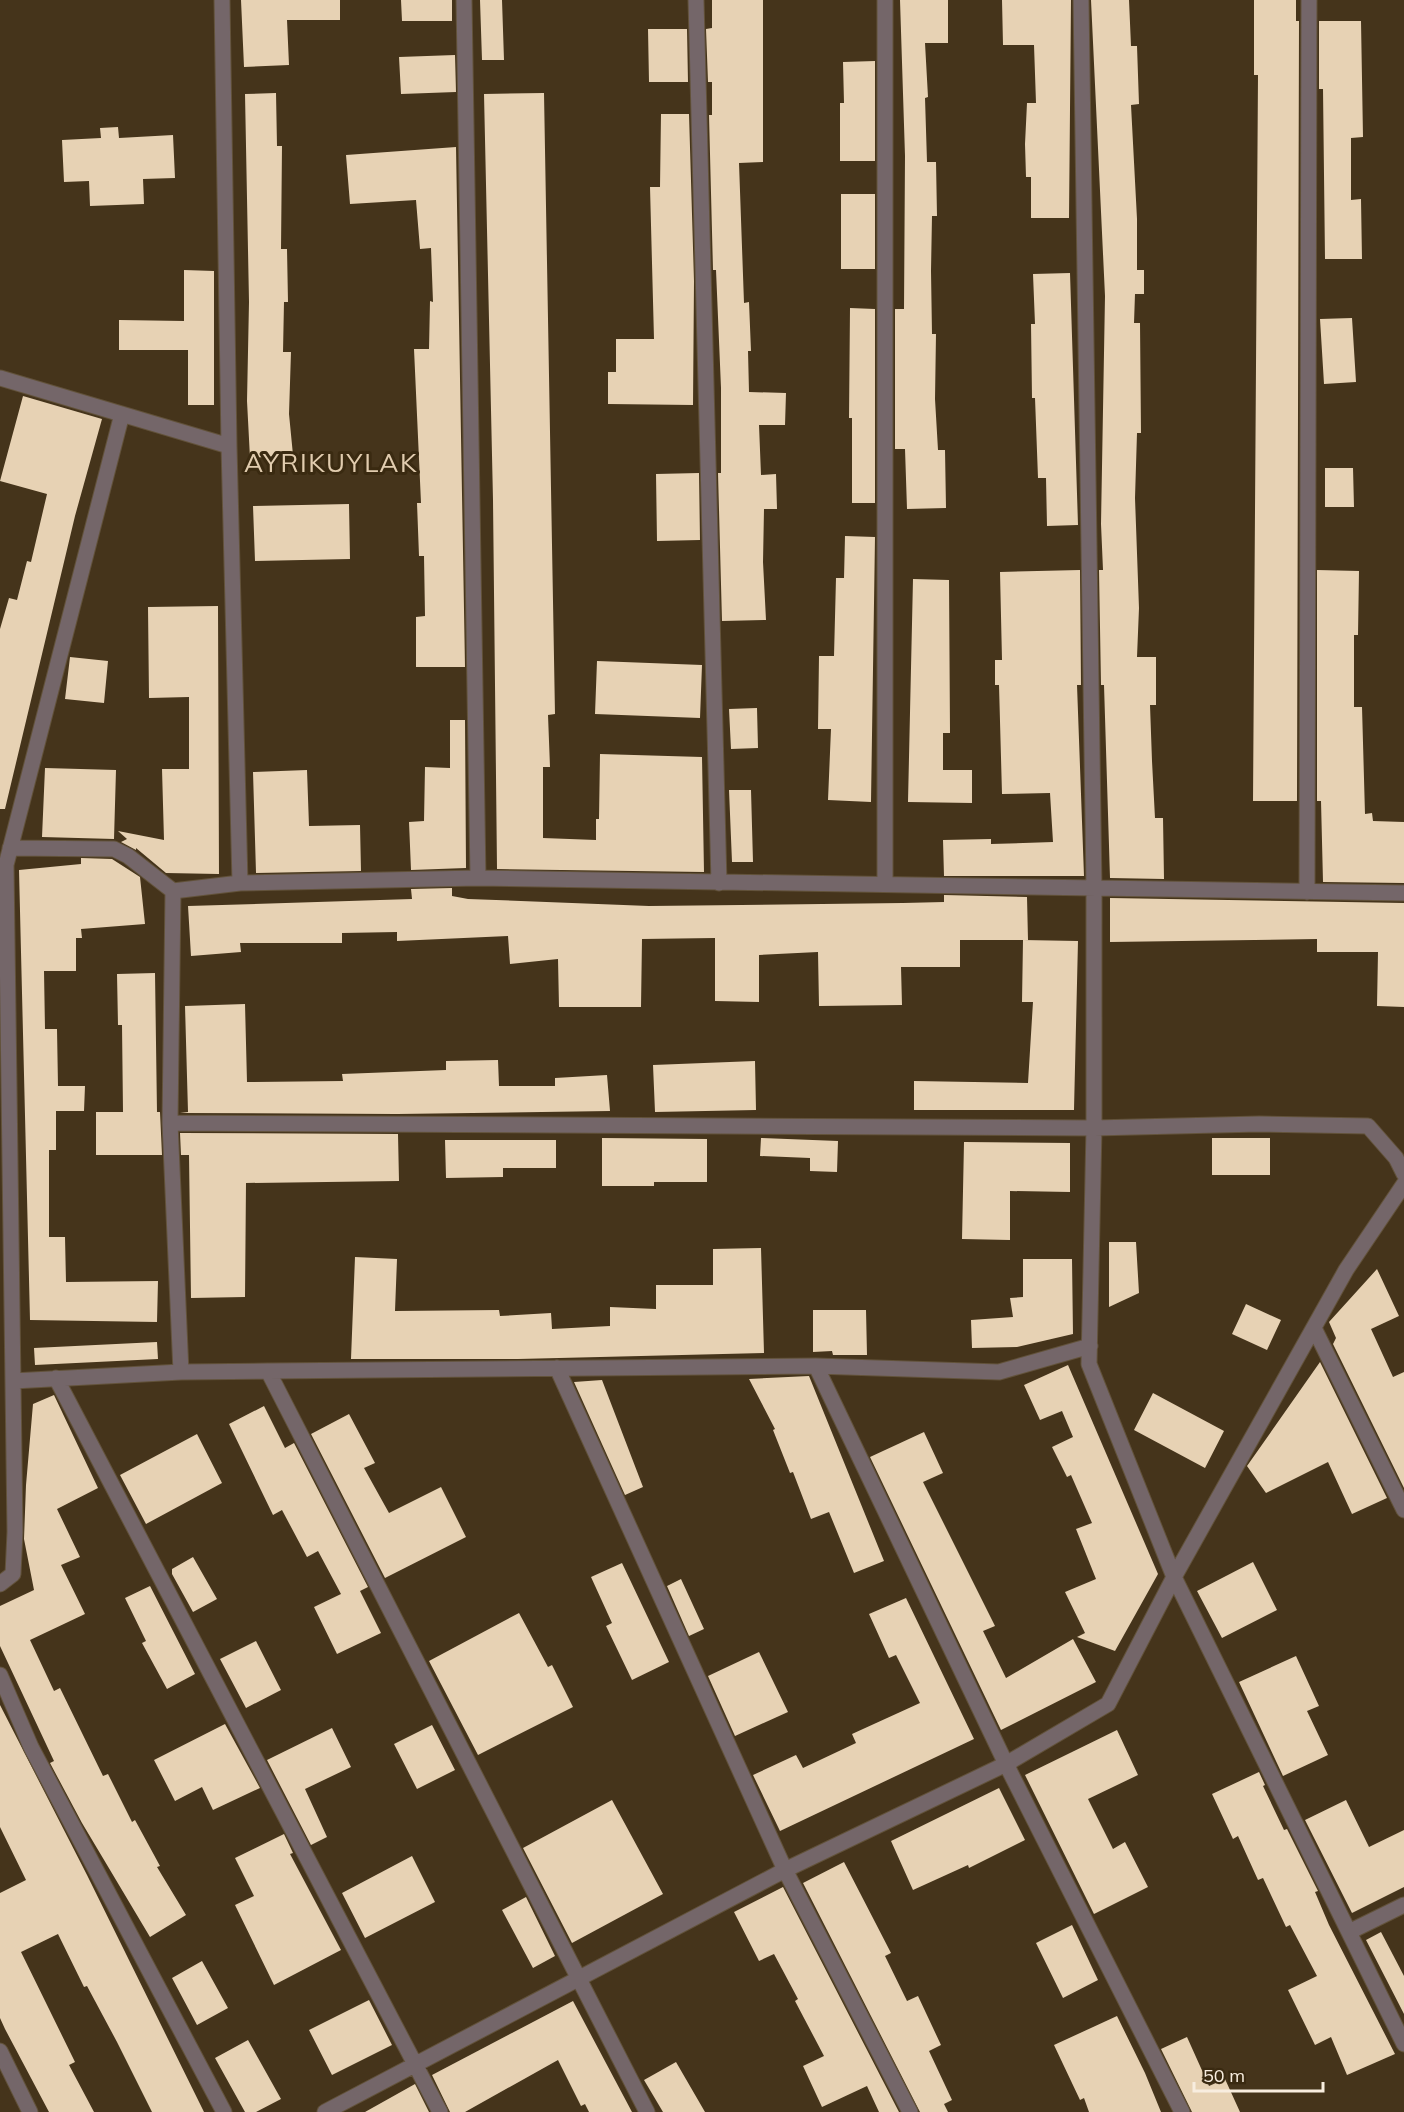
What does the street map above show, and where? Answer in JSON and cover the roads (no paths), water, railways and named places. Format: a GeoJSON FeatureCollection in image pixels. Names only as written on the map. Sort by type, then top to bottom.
{"type":"FeatureCollection","features":[{"type":"Feature","properties":{"kind":"street"},"geometry":{"type":"LineString","coordinates":[[222,0],[229,446],[240,883]]}},
{"type":"Feature","properties":{"kind":"street"},"geometry":{"type":"LineString","coordinates":[[464,0],[478,878]]}},
{"type":"Feature","properties":{"kind":"street"},"geometry":{"type":"LineString","coordinates":[[696,0],[719,883]]}},
{"type":"Feature","properties":{"kind":"street"},"geometry":{"type":"LineString","coordinates":[[885,0],[885,883]]}},
{"type":"Feature","properties":{"kind":"street"},"geometry":{"type":"LineString","coordinates":[[1081,0],[1094,888],[1094,1128],[1089,1364],[1174,1577],[1404,2044]]}},
{"type":"Feature","properties":{"kind":"street"},"geometry":{"type":"LineString","coordinates":[[1307,892],[1309,0]]}},
{"type":"Feature","properties":{"kind":"street"},"geometry":{"type":"LineString","coordinates":[[0,378],[229,446]]}},
{"type":"Feature","properties":{"kind":"street"},"geometry":{"type":"LineString","coordinates":[[0,1584],[13,1574],[13,1381],[6,865],[122,414]]}},
{"type":"Feature","properties":{"kind":"street"},"geometry":{"type":"LineString","coordinates":[[10,848],[114,849],[128,856],[173,891],[240,883],[478,878],[1404,893]]}},
{"type":"Feature","properties":{"kind":"street"},"geometry":{"type":"LineString","coordinates":[[173,891],[170,1123],[181,1372]]}},
{"type":"Feature","properties":{"kind":"street"},"geometry":{"type":"LineString","coordinates":[[170,1123],[1094,1128],[1259,1124],[1368,1126],[1396,1158],[1404,1174]]}},
{"type":"Feature","properties":{"kind":"street"},"geometry":{"type":"LineString","coordinates":[[325,2112],[785,1870],[1006,1764],[1108,1704],[1174,1577],[1346,1270],[1404,1184]]}},
{"type":"Feature","properties":{"kind":"street"},"geometry":{"type":"LineString","coordinates":[[1314,1328],[1404,1510]]}},
{"type":"Feature","properties":{"kind":"street"},"geometry":{"type":"LineString","coordinates":[[13,1381],[181,1372],[557,1368],[816,1366],[999,1372],[1090,1346]]}},
{"type":"Feature","properties":{"kind":"street"},"geometry":{"type":"LineString","coordinates":[[816,1366],[1006,1764],[1182,2112]]}},
{"type":"Feature","properties":{"kind":"street"},"geometry":{"type":"LineString","coordinates":[[557,1368],[785,1870],[910,2112]]}},
{"type":"Feature","properties":{"kind":"street"},"geometry":{"type":"LineString","coordinates":[[268,1371],[647,2112]]}},
{"type":"Feature","properties":{"kind":"street"},"geometry":{"type":"LineString","coordinates":[[56,1378],[440,2112]]}},
{"type":"Feature","properties":{"kind":"street"},"geometry":{"type":"LineString","coordinates":[[0,1675],[30,1748],[224,2112]]}},
{"type":"Feature","properties":{"kind":"street"},"geometry":{"type":"LineString","coordinates":[[1348,1932],[1404,1905]]}},
{"type":"Feature","properties":{"kind":"street"},"geometry":{"type":"LineString","coordinates":[[0,2052],[30,2112]]}},
{"type":"Feature","properties":{"kind":"district","name":"AYRIKUYLAK"},"geometry":{"type":"Point","coordinates":[331,462]}}]}
